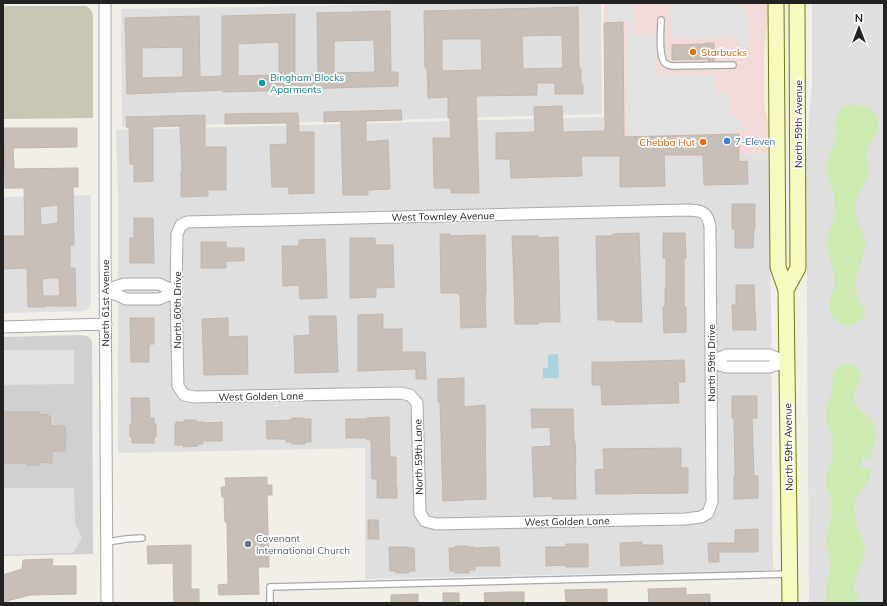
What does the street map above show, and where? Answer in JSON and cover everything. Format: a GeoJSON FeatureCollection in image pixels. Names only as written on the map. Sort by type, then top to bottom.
{"type":"FeatureCollection","features":[{"type":"Feature","properties":{"kind":"main road","name":"North 59th Avenue"},"geometry":{"type":"LineString","coordinates":[[776,3],[778,267],[786,290],[790,603]]}},
{"type":"Feature","properties":{"kind":"main road","name":"North 59th Avenue"},"geometry":{"type":"LineString","coordinates":[[786,290],[798,268],[797,3]]}},
{"type":"Feature","properties":{"kind":"street","name":"North 61st Avenue"},"geometry":{"type":"LineString","coordinates":[[105,3],[107,603]]}},
{"type":"Feature","properties":{"kind":"street","name":"West Townley Avenue"},"geometry":{"type":"LineString","coordinates":[[181,225],[188,222],[686,210],[697,210],[705,214]]}},
{"type":"Feature","properties":{"kind":"street","name":"North 59th Drive"},"geometry":{"type":"LineString","coordinates":[[705,214],[709,220],[710,227],[712,502],[708,513]]}},
{"type":"Feature","properties":{"kind":"street","name":"North 60th Drive"},"geometry":{"type":"LineString","coordinates":[[181,225],[177,234],[177,378],[178,386],[184,394]]}},
{"type":"Feature","properties":{"kind":"street"},"geometry":{"type":"LineString","coordinates":[[106,290],[124,284],[159,284],[176,292]]}},
{"type":"Feature","properties":{"kind":"street"},"geometry":{"type":"LineString","coordinates":[[3,326],[106,324]]}},
{"type":"Feature","properties":{"kind":"street"},"geometry":{"type":"LineString","coordinates":[[711,362],[726,355],[770,355],[787,362]]}},
{"type":"Feature","properties":{"kind":"street","name":"West Golden Lane"},"geometry":{"type":"LineString","coordinates":[[184,394],[194,397],[400,393],[410,395]]}},
{"type":"Feature","properties":{"kind":"street","name":"North 59th Lane"},"geometry":{"type":"LineString","coordinates":[[410,395],[417,403],[420,513],[425,521]]}},
{"type":"Feature","properties":{"kind":"street","name":"West Golden Lane"},"geometry":{"type":"LineString","coordinates":[[425,521],[436,524],[686,519],[701,518],[708,513]]}},
{"type":"Feature","properties":{"kind":"lane"},"geometry":{"type":"LineString","coordinates":[[661,20],[661,55],[666,65],[733,65]]}},
{"type":"Feature","properties":{"kind":"lane"},"geometry":{"type":"LineString","coordinates":[[107,542],[142,538]]}},
{"type":"Feature","properties":{"kind":"lane"},"geometry":{"type":"LineString","coordinates":[[270,603],[270,587],[790,574]]}},
{"type":"Feature","properties":{"kind":"shaded area","name":"Bingham Blocks Aparments"},"geometry":{"type":"Polygon","coordinates":[[[464,3],[601,3],[602,114],[122,127],[121,9],[464,3]]]}},
{"type":"Feature","properties":{"kind":"shaded area"},"geometry":{"type":"Polygon","coordinates":[[[604,3],[767,3],[769,12],[764,49],[764,105],[771,137],[770,153],[605,156],[604,3]]]}},
{"type":"Feature","properties":{"kind":"shaded area"},"geometry":{"type":"Polygon","coordinates":[[[608,3],[633,3],[633,34],[655,34],[656,76],[716,75],[716,94],[729,94],[730,112],[742,124],[742,133],[631,136],[627,132],[627,21],[608,21],[608,3]]]}},
{"type":"Feature","properties":{"kind":"shaded area"},"geometry":{"type":"Polygon","coordinates":[[[669,3],[737,3],[748,13],[749,53],[739,53],[738,37],[672,39],[669,3]]]}},
{"type":"Feature","properties":{"kind":"shaded area"},"geometry":{"type":"Polygon","coordinates":[[[812,3],[884,3],[884,603],[809,603],[806,160],[812,81],[812,3]]]}},
{"type":"Feature","properties":{"kind":"shaded area"},"geometry":{"type":"Polygon","coordinates":[[[3,6],[86,6],[89,8],[93,17],[93,118],[3,119],[3,6]]]}},
{"type":"Feature","properties":{"kind":"shaded area"},"geometry":{"type":"Polygon","coordinates":[[[604,117],[605,156],[770,153],[773,570],[365,579],[365,448],[118,453],[118,195],[116,130],[604,117]]]}},
{"type":"Feature","properties":{"kind":"shaded area"},"geometry":{"type":"Polygon","coordinates":[[[91,195],[91,304],[89,308],[84,311],[3,313],[3,197],[91,195]]]}},
{"type":"Feature","properties":{"kind":"shaded area"},"geometry":{"type":"Polygon","coordinates":[[[87,336],[92,342],[93,554],[3,556],[3,337],[87,336]]]}},
{"type":"Feature","properties":{"kind":"shaded area"},"geometry":{"type":"Polygon","coordinates":[[[3,350],[74,350],[74,384],[3,385],[3,350]]]}},
{"type":"Feature","properties":{"kind":"shaded area"},"geometry":{"type":"Polygon","coordinates":[[[3,488],[74,488],[75,523],[82,538],[73,553],[3,555],[3,488]]]}},
{"type":"Feature","properties":{"kind":"green space"},"geometry":{"type":"Polygon","coordinates":[[[852,105],[869,108],[872,110],[877,117],[879,128],[877,134],[867,149],[869,172],[857,197],[855,205],[857,218],[865,241],[864,252],[857,273],[856,290],[865,314],[862,319],[856,323],[846,326],[835,320],[829,307],[835,278],[828,250],[827,236],[835,213],[835,202],[827,174],[827,166],[836,138],[837,115],[840,110],[846,106],[852,105]]]}},
{"type":"Feature","properties":{"kind":"green space"},"geometry":{"type":"Polygon","coordinates":[[[847,364],[856,367],[860,373],[861,377],[855,393],[854,401],[870,418],[876,435],[870,461],[863,457],[861,468],[871,469],[870,478],[856,500],[855,505],[856,523],[865,547],[865,554],[854,585],[859,603],[826,603],[825,598],[831,561],[825,543],[832,508],[831,498],[825,482],[833,454],[833,445],[826,413],[832,389],[834,372],[839,367],[847,364]]]}},
{"type":"Feature","properties":{"kind":"water"},"geometry":{"type":"Polygon","coordinates":[[[558,354],[559,378],[543,378],[543,368],[548,368],[548,355],[558,354]]]}},
{"type":"Feature","properties":{"kind":"building"},"geometry":{"type":"Polygon","coordinates":[[[578,7],[579,68],[581,68],[581,85],[583,85],[583,94],[555,94],[555,83],[537,83],[537,95],[476,96],[479,193],[451,193],[451,188],[434,188],[433,138],[451,138],[450,118],[448,118],[448,97],[428,98],[427,68],[425,68],[424,11],[578,7]],[[562,35],[522,36],[523,69],[563,68],[562,35]],[[442,39],[442,71],[482,70],[481,39],[442,39]]]}},
{"type":"Feature","properties":{"kind":"building"},"geometry":{"type":"Polygon","coordinates":[[[390,11],[391,72],[398,72],[398,86],[127,94],[125,18],[199,16],[200,77],[222,76],[222,16],[295,14],[295,75],[318,73],[317,13],[390,11]],[[374,40],[334,41],[334,73],[375,72],[374,40]],[[279,42],[238,44],[238,76],[279,75],[279,42]],[[183,47],[142,48],[142,78],[183,77],[183,47]]]}},
{"type":"Feature","properties":{"kind":"building"},"geometry":{"type":"Polygon","coordinates":[[[623,22],[624,137],[739,134],[739,162],[747,161],[748,184],[704,185],[703,155],[664,155],[665,186],[620,187],[620,156],[581,156],[582,176],[511,178],[510,159],[496,159],[496,133],[535,132],[534,107],[562,106],[563,132],[605,131],[604,23],[623,22]]]}},
{"type":"Feature","properties":{"kind":"building","name":"Starbucks"},"geometry":{"type":"Polygon","coordinates":[[[714,43],[714,61],[708,61],[708,59],[672,60],[672,45],[714,43]]]}},
{"type":"Feature","properties":{"kind":"building"},"geometry":{"type":"Polygon","coordinates":[[[401,110],[402,120],[366,121],[366,142],[388,140],[390,189],[368,190],[368,195],[343,195],[341,121],[324,122],[324,112],[401,110]]]}},
{"type":"Feature","properties":{"kind":"building"},"geometry":{"type":"Polygon","coordinates":[[[298,113],[299,132],[314,132],[314,193],[289,194],[289,187],[272,187],[270,145],[287,144],[287,123],[225,124],[225,114],[298,113]]]}},
{"type":"Feature","properties":{"kind":"building"},"geometry":{"type":"Polygon","coordinates":[[[205,115],[205,147],[226,147],[226,190],[208,190],[208,196],[181,197],[182,171],[180,126],[153,127],[153,181],[134,182],[134,164],[130,164],[129,127],[127,128],[126,117],[205,115]]]}},
{"type":"Feature","properties":{"kind":"building"},"geometry":{"type":"Polygon","coordinates":[[[4,128],[77,128],[77,147],[13,148],[14,169],[78,168],[78,187],[73,187],[74,245],[70,245],[70,268],[75,268],[76,306],[28,307],[27,268],[3,269],[3,236],[25,236],[24,188],[5,188],[4,128]],[[58,205],[40,207],[41,225],[58,223],[58,205]],[[59,278],[42,279],[43,296],[60,296],[59,278]]]}},
{"type":"Feature","properties":{"kind":"building"},"geometry":{"type":"Polygon","coordinates":[[[732,204],[755,204],[753,248],[735,248],[735,229],[732,229],[732,204]]]}},
{"type":"Feature","properties":{"kind":"building"},"geometry":{"type":"Polygon","coordinates":[[[134,218],[153,218],[154,263],[130,263],[130,238],[134,238],[134,218]]]}},
{"type":"Feature","properties":{"kind":"building"},"geometry":{"type":"Polygon","coordinates":[[[639,233],[642,322],[615,322],[615,320],[598,320],[596,236],[639,233]]]}},
{"type":"Feature","properties":{"kind":"building"},"geometry":{"type":"Polygon","coordinates":[[[663,233],[685,233],[686,258],[684,258],[684,307],[686,307],[686,332],[664,333],[663,307],[665,307],[666,258],[663,258],[663,233]]]}},
{"type":"Feature","properties":{"kind":"building"},"geometry":{"type":"Polygon","coordinates":[[[440,234],[450,234],[450,236],[485,235],[486,327],[461,328],[459,293],[441,293],[440,234]]]}},
{"type":"Feature","properties":{"kind":"building"},"geometry":{"type":"Polygon","coordinates":[[[512,236],[538,236],[538,238],[558,237],[560,322],[515,324],[512,236]]]}},
{"type":"Feature","properties":{"kind":"building"},"geometry":{"type":"Polygon","coordinates":[[[350,238],[375,238],[375,245],[393,245],[394,287],[376,288],[376,297],[350,298],[350,238]]]}},
{"type":"Feature","properties":{"kind":"building"},"geometry":{"type":"Polygon","coordinates":[[[325,239],[327,298],[300,299],[299,285],[283,286],[282,246],[299,246],[299,240],[325,239]]]}},
{"type":"Feature","properties":{"kind":"building"},"geometry":{"type":"Polygon","coordinates":[[[201,242],[226,242],[226,248],[244,248],[244,261],[226,261],[226,268],[201,268],[201,242]]]}},
{"type":"Feature","properties":{"kind":"building"},"geometry":{"type":"Polygon","coordinates":[[[736,285],[754,285],[756,330],[733,330],[732,305],[736,305],[736,285]]]}},
{"type":"Feature","properties":{"kind":"building"},"geometry":{"type":"Polygon","coordinates":[[[383,314],[383,329],[402,329],[402,352],[425,352],[426,379],[416,379],[416,369],[358,371],[358,315],[383,314]]]}},
{"type":"Feature","properties":{"kind":"building"},"geometry":{"type":"Polygon","coordinates":[[[309,316],[336,316],[338,372],[295,373],[294,336],[310,335],[309,316]]]}},
{"type":"Feature","properties":{"kind":"building"},"geometry":{"type":"Polygon","coordinates":[[[130,318],[154,318],[154,344],[149,344],[149,362],[131,362],[130,318]]]}},
{"type":"Feature","properties":{"kind":"building"},"geometry":{"type":"Polygon","coordinates":[[[228,318],[228,337],[247,336],[248,374],[204,375],[202,319],[228,318]]]}},
{"type":"Feature","properties":{"kind":"building"},"geometry":{"type":"Polygon","coordinates":[[[684,360],[685,382],[678,382],[679,403],[602,405],[601,385],[592,385],[592,362],[684,360]]]}},
{"type":"Feature","properties":{"kind":"building"},"geometry":{"type":"Polygon","coordinates":[[[464,378],[464,407],[485,405],[486,499],[443,501],[438,379],[464,378]]]}},
{"type":"Feature","properties":{"kind":"building"},"geometry":{"type":"Polygon","coordinates":[[[732,396],[757,396],[757,418],[752,418],[754,476],[758,476],[758,498],[734,499],[734,418],[732,418],[732,396]]]}},
{"type":"Feature","properties":{"kind":"building"},"geometry":{"type":"Polygon","coordinates":[[[131,398],[149,398],[150,418],[154,418],[154,424],[156,424],[156,437],[154,437],[154,443],[132,443],[132,437],[130,437],[130,424],[132,424],[131,398]]]}},
{"type":"Feature","properties":{"kind":"building"},"geometry":{"type":"Polygon","coordinates":[[[531,409],[573,409],[576,499],[552,499],[552,496],[534,497],[532,447],[551,446],[550,427],[532,428],[531,409]]]}},
{"type":"Feature","properties":{"kind":"building"},"geometry":{"type":"Polygon","coordinates":[[[3,412],[39,412],[39,415],[48,414],[48,416],[50,416],[51,426],[65,426],[65,451],[52,451],[52,463],[39,462],[39,465],[27,465],[27,463],[3,463],[3,412]]]}},
{"type":"Feature","properties":{"kind":"building"},"geometry":{"type":"Polygon","coordinates":[[[389,417],[390,457],[396,457],[397,498],[377,498],[377,479],[372,479],[371,440],[367,440],[367,438],[346,438],[346,419],[389,417]]]}},
{"type":"Feature","properties":{"kind":"building"},"geometry":{"type":"Polygon","coordinates":[[[292,418],[311,419],[311,442],[305,442],[305,444],[292,444],[292,442],[286,442],[286,439],[267,439],[266,421],[292,420],[292,418]]]}},
{"type":"Feature","properties":{"kind":"building"},"geometry":{"type":"Polygon","coordinates":[[[184,420],[196,420],[196,422],[203,423],[222,422],[222,441],[203,441],[203,444],[198,444],[198,446],[183,447],[184,445],[175,445],[175,424],[176,422],[184,422],[184,420]]]}},
{"type":"Feature","properties":{"kind":"building"},"geometry":{"type":"Polygon","coordinates":[[[681,448],[681,468],[688,468],[688,493],[596,494],[595,470],[604,469],[603,449],[681,448]]]}},
{"type":"Feature","properties":{"kind":"building","name":"Covenant International Church"},"geometry":{"type":"Polygon","coordinates":[[[267,477],[267,485],[272,485],[272,495],[267,495],[269,567],[258,567],[259,594],[219,595],[218,585],[228,584],[227,522],[225,522],[224,497],[222,497],[221,487],[226,487],[225,478],[267,477]]]}},
{"type":"Feature","properties":{"kind":"building"},"geometry":{"type":"Polygon","coordinates":[[[368,520],[378,520],[379,539],[368,539],[368,520]]]}},
{"type":"Feature","properties":{"kind":"building"},"geometry":{"type":"Polygon","coordinates":[[[758,529],[758,552],[719,552],[719,562],[709,562],[708,543],[735,543],[735,530],[758,529]]]}},
{"type":"Feature","properties":{"kind":"building"},"geometry":{"type":"Polygon","coordinates":[[[642,542],[642,545],[662,545],[663,564],[621,566],[620,543],[642,542]]]}},
{"type":"Feature","properties":{"kind":"building"},"geometry":{"type":"Polygon","coordinates":[[[566,544],[588,544],[588,567],[566,567],[566,565],[546,566],[546,547],[566,547],[566,544]]]}},
{"type":"Feature","properties":{"kind":"building"},"geometry":{"type":"Polygon","coordinates":[[[191,545],[191,589],[199,589],[199,603],[174,603],[173,563],[148,564],[147,546],[191,545]]]}},
{"type":"Feature","properties":{"kind":"building"},"geometry":{"type":"Polygon","coordinates":[[[455,546],[468,546],[474,548],[499,547],[500,566],[475,566],[475,570],[469,570],[469,573],[455,573],[455,571],[450,571],[449,548],[455,548],[455,546]]]}},
{"type":"Feature","properties":{"kind":"building"},"geometry":{"type":"Polygon","coordinates":[[[389,547],[414,548],[415,571],[409,571],[409,573],[396,573],[396,571],[390,571],[389,547]]]}},
{"type":"Feature","properties":{"kind":"building"},"geometry":{"type":"Polygon","coordinates":[[[53,559],[52,566],[76,566],[76,594],[30,595],[3,602],[3,575],[22,569],[23,560],[53,559]]]}},
{"type":"Feature","properties":{"kind":"building"},"geometry":{"type":"Polygon","coordinates":[[[686,588],[686,595],[710,594],[710,603],[649,603],[648,589],[686,588]]]}},
{"type":"Feature","properties":{"kind":"building"},"geometry":{"type":"Polygon","coordinates":[[[607,589],[607,603],[566,603],[565,590],[607,589]]]}},
{"type":"Feature","properties":{"kind":"building"},"geometry":{"type":"Polygon","coordinates":[[[524,592],[524,603],[485,603],[484,593],[524,592]]]}},
{"type":"Feature","properties":{"kind":"building"},"geometry":{"type":"Polygon","coordinates":[[[443,593],[459,593],[459,603],[443,603],[443,593]]]}},
{"type":"Feature","properties":{"kind":"building"},"geometry":{"type":"Polygon","coordinates":[[[418,594],[418,603],[391,603],[391,595],[418,594]]]}},
{"type":"Feature","properties":{"kind":"place","name":"Starbucks"},"geometry":{"type":"Point","coordinates":[693,52]}},
{"type":"Feature","properties":{"kind":"place","name":"Bingham Blocks Aparments"},"geometry":{"type":"Point","coordinates":[262,83]}},
{"type":"Feature","properties":{"kind":"place","name":"7-Eleven"},"geometry":{"type":"Point","coordinates":[727,141]}},
{"type":"Feature","properties":{"kind":"place","name":"Chebba Hut"},"geometry":{"type":"Point","coordinates":[703,142]}},
{"type":"Feature","properties":{"kind":"place","name":"Covenant International Church"},"geometry":{"type":"Point","coordinates":[248,544]}}]}
